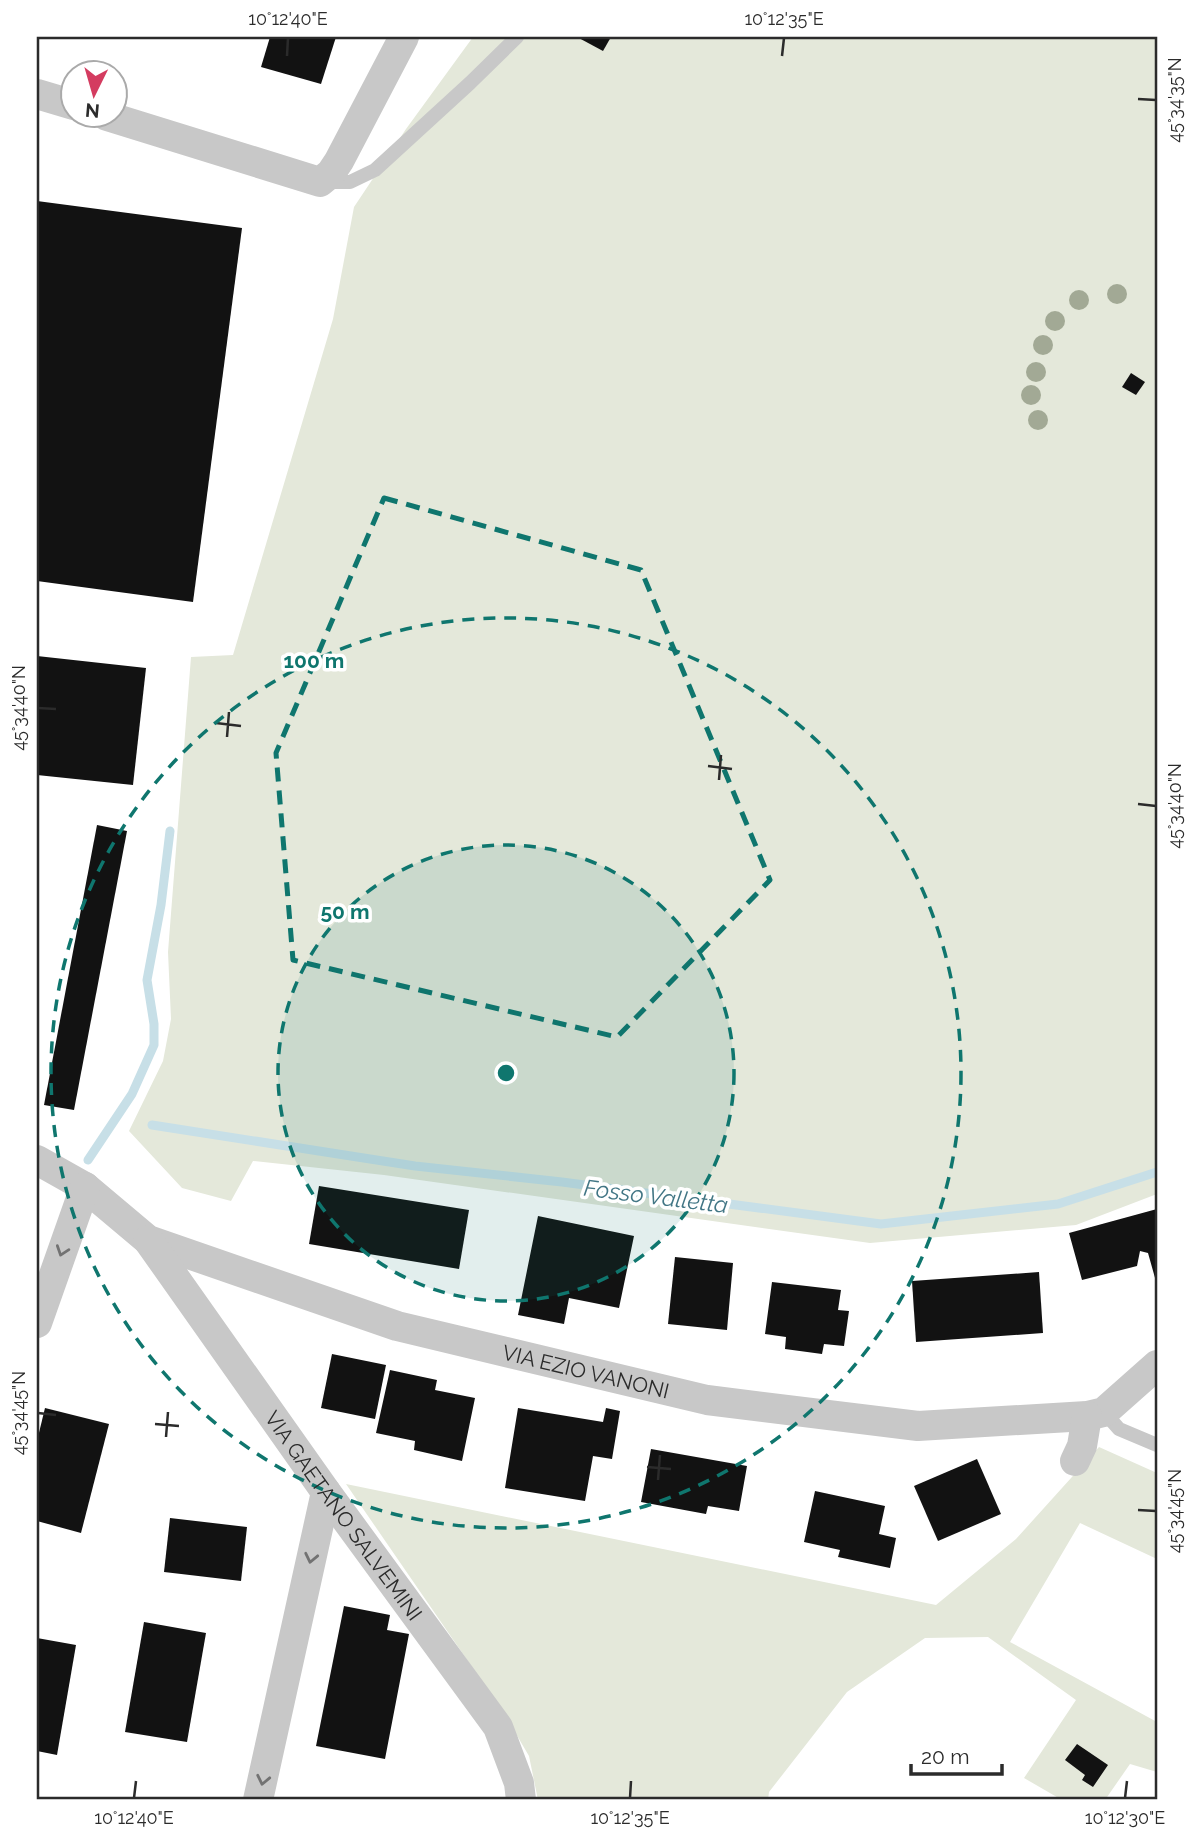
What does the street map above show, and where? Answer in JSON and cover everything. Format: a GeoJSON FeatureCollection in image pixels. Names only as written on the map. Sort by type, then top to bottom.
{"type":"FeatureCollection","features":[{"type":"Feature","properties":{"kind":"street"},"geometry":{"type":"LineString","coordinates":[[130,123],[320,182],[331,173],[339,161],[404,37]]}},
{"type":"Feature","properties":{"kind":"street"},"geometry":{"type":"LineString","coordinates":[[37,94],[60,101]]}},
{"type":"Feature","properties":{"kind":"street","name":"VIA EZIO VANONI"},"geometry":{"type":"LineString","coordinates":[[37,1160],[85,1186],[148,1240],[397,1326],[707,1400],[918,1426],[1096,1414]]}},
{"type":"Feature","properties":{"kind":"street"},"geometry":{"type":"LineString","coordinates":[[37,1323],[85,1186]]}},
{"type":"Feature","properties":{"kind":"street","name":"VIA GAETANO SALVEMINI"},"geometry":{"type":"LineString","coordinates":[[148,1240],[326,1492],[498,1727],[519,1783],[521,1800]]}},
{"type":"Feature","properties":{"kind":"street"},"geometry":{"type":"LineString","coordinates":[[1075,1461],[1096,1414],[1157,1365]]}},
{"type":"Feature","properties":{"kind":"street"},"geometry":{"type":"LineString","coordinates":[[258,1800],[326,1492]]}},
{"type":"Feature","properties":{"kind":"lane"},"geometry":{"type":"LineString","coordinates":[[320,182],[350,182],[375,170],[517,37]]}},
{"type":"Feature","properties":{"kind":"lane"},"geometry":{"type":"LineString","coordinates":[[1096,1414],[1119,1429],[1157,1445]]}},
{"type":"Feature","properties":{"kind":"highlighted area"},"geometry":{"type":"Polygon","coordinates":[[[384,498],[641,570],[770,880],[617,1037],[293,960],[276,753],[384,498]]]}},
{"type":"Feature","properties":{"kind":"shaded area"},"geometry":{"type":"Polygon","coordinates":[[[473,37],[1157,37],[1157,1194],[1076,1225],[870,1243],[384,1175],[253,1161],[231,1201],[182,1188],[129,1131],[163,1061],[171,1019],[168,952],[191,657],[233,655],[333,319],[354,207],[406,129],[473,37]]]}},
{"type":"Feature","properties":{"kind":"shaded area"},"geometry":{"type":"Polygon","coordinates":[[[1099,1447],[1157,1473],[1157,1559],[1080,1523],[1010,1642],[1157,1722],[1157,1772],[1130,1764],[1105,1800],[1062,1800],[1024,1778],[1076,1700],[988,1637],[925,1638],[847,1692],[769,1792],[768,1800],[538,1800],[529,1756],[505,1715],[346,1484],[936,1605],[1016,1539],[1099,1447]]]}},
{"type":"Feature","properties":{"kind":"building"},"geometry":{"type":"Polygon","coordinates":[[[270,37],[336,37],[321,84],[261,67],[270,37]]]}},
{"type":"Feature","properties":{"kind":"building"},"geometry":{"type":"Polygon","coordinates":[[[577,37],[611,37],[603,51],[577,37]]]}},
{"type":"Feature","properties":{"kind":"building"},"geometry":{"type":"Polygon","coordinates":[[[37,201],[242,228],[193,602],[37,581],[37,201]]]}},
{"type":"Feature","properties":{"kind":"building"},"geometry":{"type":"Polygon","coordinates":[[[1131,373],[1145,382],[1136,395],[1122,387],[1131,373]]]}},
{"type":"Feature","properties":{"kind":"building"},"geometry":{"type":"Polygon","coordinates":[[[37,656],[146,668],[133,785],[37,775],[37,656]]]}},
{"type":"Feature","properties":{"kind":"building"},"geometry":{"type":"Polygon","coordinates":[[[97,825],[127,831],[74,1110],[44,1105],[97,825]]]}},
{"type":"Feature","properties":{"kind":"building"},"geometry":{"type":"Polygon","coordinates":[[[319,1186],[469,1210],[459,1269],[309,1244],[319,1186]]]}},
{"type":"Feature","properties":{"kind":"building"},"geometry":{"type":"Polygon","coordinates":[[[1157,1209],[1157,1285],[1148,1253],[1140,1251],[1137,1266],[1082,1280],[1069,1233],[1157,1209]]]}},
{"type":"Feature","properties":{"kind":"building"},"geometry":{"type":"Polygon","coordinates":[[[538,1216],[634,1236],[619,1308],[569,1298],[564,1324],[518,1315],[538,1216]]]}},
{"type":"Feature","properties":{"kind":"building"},"geometry":{"type":"Polygon","coordinates":[[[675,1257],[733,1263],[727,1330],[668,1324],[675,1257]]]}},
{"type":"Feature","properties":{"kind":"building"},"geometry":{"type":"Polygon","coordinates":[[[1039,1272],[1043,1333],[916,1342],[912,1281],[1039,1272]]]}},
{"type":"Feature","properties":{"kind":"building"},"geometry":{"type":"Polygon","coordinates":[[[772,1282],[841,1290],[838,1310],[849,1311],[844,1346],[824,1344],[822,1354],[785,1349],[786,1337],[765,1334],[772,1282]]]}},
{"type":"Feature","properties":{"kind":"building"},"geometry":{"type":"Polygon","coordinates":[[[332,1354],[386,1365],[375,1419],[321,1408],[332,1354]]]}},
{"type":"Feature","properties":{"kind":"building"},"geometry":{"type":"Polygon","coordinates":[[[390,1370],[437,1380],[435,1390],[475,1398],[462,1461],[414,1450],[415,1441],[376,1433],[390,1370]]]}},
{"type":"Feature","properties":{"kind":"building"},"geometry":{"type":"Polygon","coordinates":[[[45,1408],[109,1424],[81,1533],[37,1521],[37,1441],[45,1408]]]}},
{"type":"Feature","properties":{"kind":"building"},"geometry":{"type":"Polygon","coordinates":[[[518,1408],[603,1422],[606,1408],[620,1411],[612,1459],[593,1456],[585,1501],[505,1488],[518,1408]]]}},
{"type":"Feature","properties":{"kind":"building"},"geometry":{"type":"Polygon","coordinates":[[[651,1449],[747,1466],[739,1511],[708,1506],[706,1514],[641,1502],[651,1449]]]}},
{"type":"Feature","properties":{"kind":"building"},"geometry":{"type":"Polygon","coordinates":[[[977,1459],[1001,1514],[938,1541],[914,1486],[977,1459]]]}},
{"type":"Feature","properties":{"kind":"building"},"geometry":{"type":"Polygon","coordinates":[[[815,1491],[885,1506],[879,1534],[896,1538],[890,1568],[838,1557],[840,1550],[804,1542],[815,1491]]]}},
{"type":"Feature","properties":{"kind":"building"},"geometry":{"type":"Polygon","coordinates":[[[170,1518],[247,1527],[241,1581],[164,1572],[170,1518]]]}},
{"type":"Feature","properties":{"kind":"building"},"geometry":{"type":"Polygon","coordinates":[[[344,1606],[390,1615],[387,1630],[409,1634],[385,1759],[316,1746],[344,1606]]]}},
{"type":"Feature","properties":{"kind":"building"},"geometry":{"type":"Polygon","coordinates":[[[144,1622],[206,1633],[187,1742],[125,1732],[144,1622]]]}},
{"type":"Feature","properties":{"kind":"building"},"geometry":{"type":"Polygon","coordinates":[[[37,1638],[76,1645],[57,1755],[37,1751],[37,1638]]]}},
{"type":"Feature","properties":{"kind":"building"},"geometry":{"type":"Polygon","coordinates":[[[1077,1744],[1108,1765],[1093,1787],[1082,1780],[1085,1775],[1065,1760],[1077,1744]]]}},
{"type":"Feature","properties":{"kind":"waterway"},"geometry":{"type":"LineString","coordinates":[[88,1160],[132,1094],[154,1045],[154,1024],[147,980],[161,905],[170,831]]}},
{"type":"Feature","properties":{"kind":"waterway","name":"Fosso Valletta"},"geometry":{"type":"LineString","coordinates":[[152,1125],[415,1166],[562,1182],[881,1224],[1058,1204],[1157,1172]]}}]}
